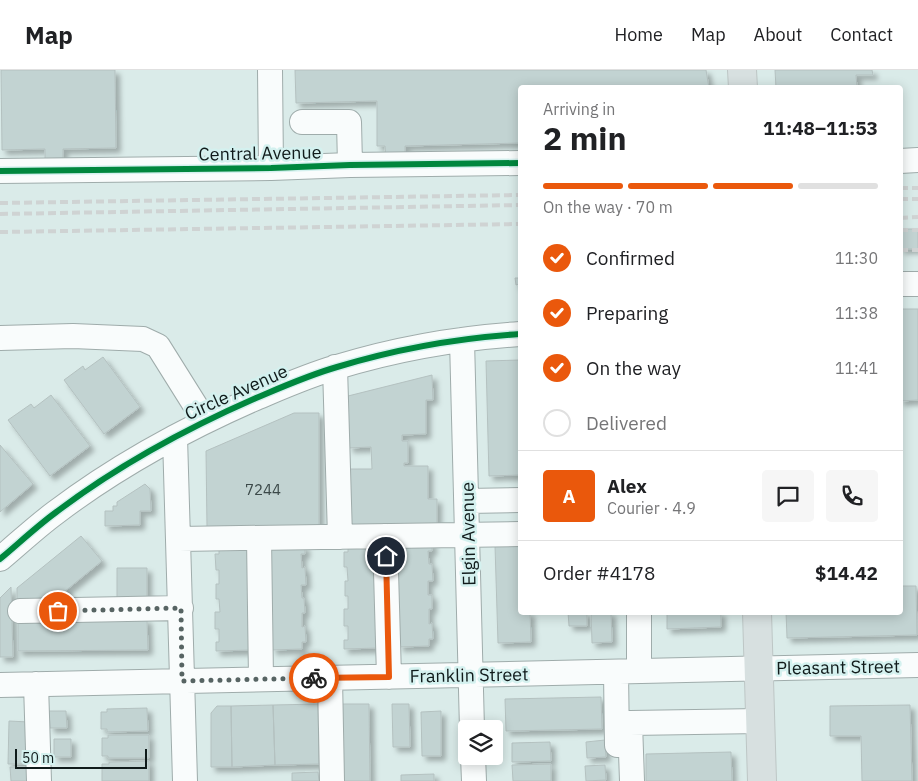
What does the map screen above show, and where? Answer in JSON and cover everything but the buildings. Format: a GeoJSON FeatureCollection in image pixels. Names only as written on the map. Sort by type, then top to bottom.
{"type":"FeatureCollection","features":[{"type":"Feature","properties":{"kind":"main road"},"geometry":{"type":"LineString","coordinates":[[742,70],[742,85]]}},
{"type":"Feature","properties":{"kind":"main road"},"geometry":{"type":"LineString","coordinates":[[757,615],[762,781]]}},
{"type":"Feature","properties":{"kind":"street"},"geometry":{"type":"LineString","coordinates":[[270,70],[272,168]]}},
{"type":"Feature","properties":{"kind":"street"},"geometry":{"type":"LineString","coordinates":[[302,122],[349,122],[350,165]]}},
{"type":"Feature","properties":{"kind":"street"},"geometry":{"type":"LineString","coordinates":[[903,161],[918,160]]}},
{"type":"Feature","properties":{"kind":"street","name":"Central Avenue"},"geometry":{"type":"LineString","coordinates":[[0,172],[518,163]]}},
{"type":"Feature","properties":{"kind":"street"},"geometry":{"type":"LineString","coordinates":[[903,284],[918,284]]}},
{"type":"Feature","properties":{"kind":"street","name":"Circle Avenue"},"geometry":{"type":"LineString","coordinates":[[0,559],[54,513],[137,458],[205,420],[296,381],[336,367],[417,348],[462,340],[518,334]]}},
{"type":"Feature","properties":{"kind":"street"},"geometry":{"type":"LineString","coordinates":[[0,338],[73,336],[143,339],[158,346],[205,420]]}},
{"type":"Feature","properties":{"kind":"street","name":"Elgin Avenue"},"geometry":{"type":"LineString","coordinates":[[462,340],[472,720]]}},
{"type":"Feature","properties":{"kind":"street"},"geometry":{"type":"LineString","coordinates":[[336,367],[340,537]]}},
{"type":"Feature","properties":{"kind":"street"},"geometry":{"type":"LineString","coordinates":[[175,437],[185,781]]}},
{"type":"Feature","properties":{"kind":"street"},"geometry":{"type":"LineString","coordinates":[[467,501],[518,500]]}},
{"type":"Feature","properties":{"kind":"street"},"geometry":{"type":"LineString","coordinates":[[179,539],[518,534]]}},
{"type":"Feature","properties":{"kind":"street"},"geometry":{"type":"LineString","coordinates":[[385,536],[389,677]]}},
{"type":"Feature","properties":{"kind":"street"},"geometry":{"type":"LineString","coordinates":[[258,538],[261,679]]}},
{"type":"Feature","properties":{"kind":"street"},"geometry":{"type":"LineString","coordinates":[[20,612],[181,608]]}},
{"type":"Feature","properties":{"kind":"street"},"geometry":{"type":"LineString","coordinates":[[639,615],[639,672]]}},
{"type":"Feature","properties":{"kind":"street","name":"Pleasant Street"},"geometry":{"type":"LineString","coordinates":[[758,669],[918,665]]}},
{"type":"Feature","properties":{"kind":"street","name":"Franklin Street"},"geometry":{"type":"LineString","coordinates":[[0,685],[758,669]]}},
{"type":"Feature","properties":{"kind":"street"},"geometry":{"type":"LineString","coordinates":[[616,672],[618,781]]}},
{"type":"Feature","properties":{"kind":"street"},"geometry":{"type":"LineString","coordinates":[[330,678],[332,781]]}},
{"type":"Feature","properties":{"kind":"street"},"geometry":{"type":"LineString","coordinates":[[36,684],[39,781]]}},
{"type":"Feature","properties":{"kind":"street"},"geometry":{"type":"LineString","coordinates":[[632,781],[630,723],[760,721]]}},
{"type":"Feature","properties":{"kind":"street"},"geometry":{"type":"LineString","coordinates":[[473,765],[474,781]]}},
{"type":"Feature","properties":{"kind":"railway"},"geometry":{"type":"LineString","coordinates":[[903,188],[918,188]]}},
{"type":"Feature","properties":{"kind":"railway"},"geometry":{"type":"LineString","coordinates":[[0,203],[518,195]]}},
{"type":"Feature","properties":{"kind":"railway"},"geometry":{"type":"LineString","coordinates":[[903,199],[918,199]]}},
{"type":"Feature","properties":{"kind":"railway"},"geometry":{"type":"LineString","coordinates":[[0,214],[518,205]]}},
{"type":"Feature","properties":{"kind":"railway"},"geometry":{"type":"LineString","coordinates":[[903,218],[918,217]]}},
{"type":"Feature","properties":{"kind":"railway"},"geometry":{"type":"LineString","coordinates":[[0,232],[518,224]]}},
{"type":"Feature","properties":{"kind":"railway"},"geometry":{"type":"LineString","coordinates":[[903,230],[918,230]]}},
{"type":"Feature","properties":{"kind":"railway"},"geometry":{"type":"LineString","coordinates":[[903,250],[918,250]]}},
{"type":"Feature","properties":{"kind":"cycle path"},"geometry":{"type":"LineString","coordinates":[[0,171],[518,163]]}},
{"type":"Feature","properties":{"kind":"cycle path"},"geometry":{"type":"LineString","coordinates":[[0,559],[48,518],[127,464],[203,422],[256,398],[316,374],[382,355],[451,341],[518,334]]}},
{"type":"Feature","properties":{"kind":"way so far"},"geometry":{"type":"LineString","coordinates":[[58,611],[181,608],[182,681],[314,678]]}},
{"type":"Feature","properties":{"kind":"route"},"geometry":{"type":"LineString","coordinates":[[314,678],[389,677],[386,556]]}}]}
